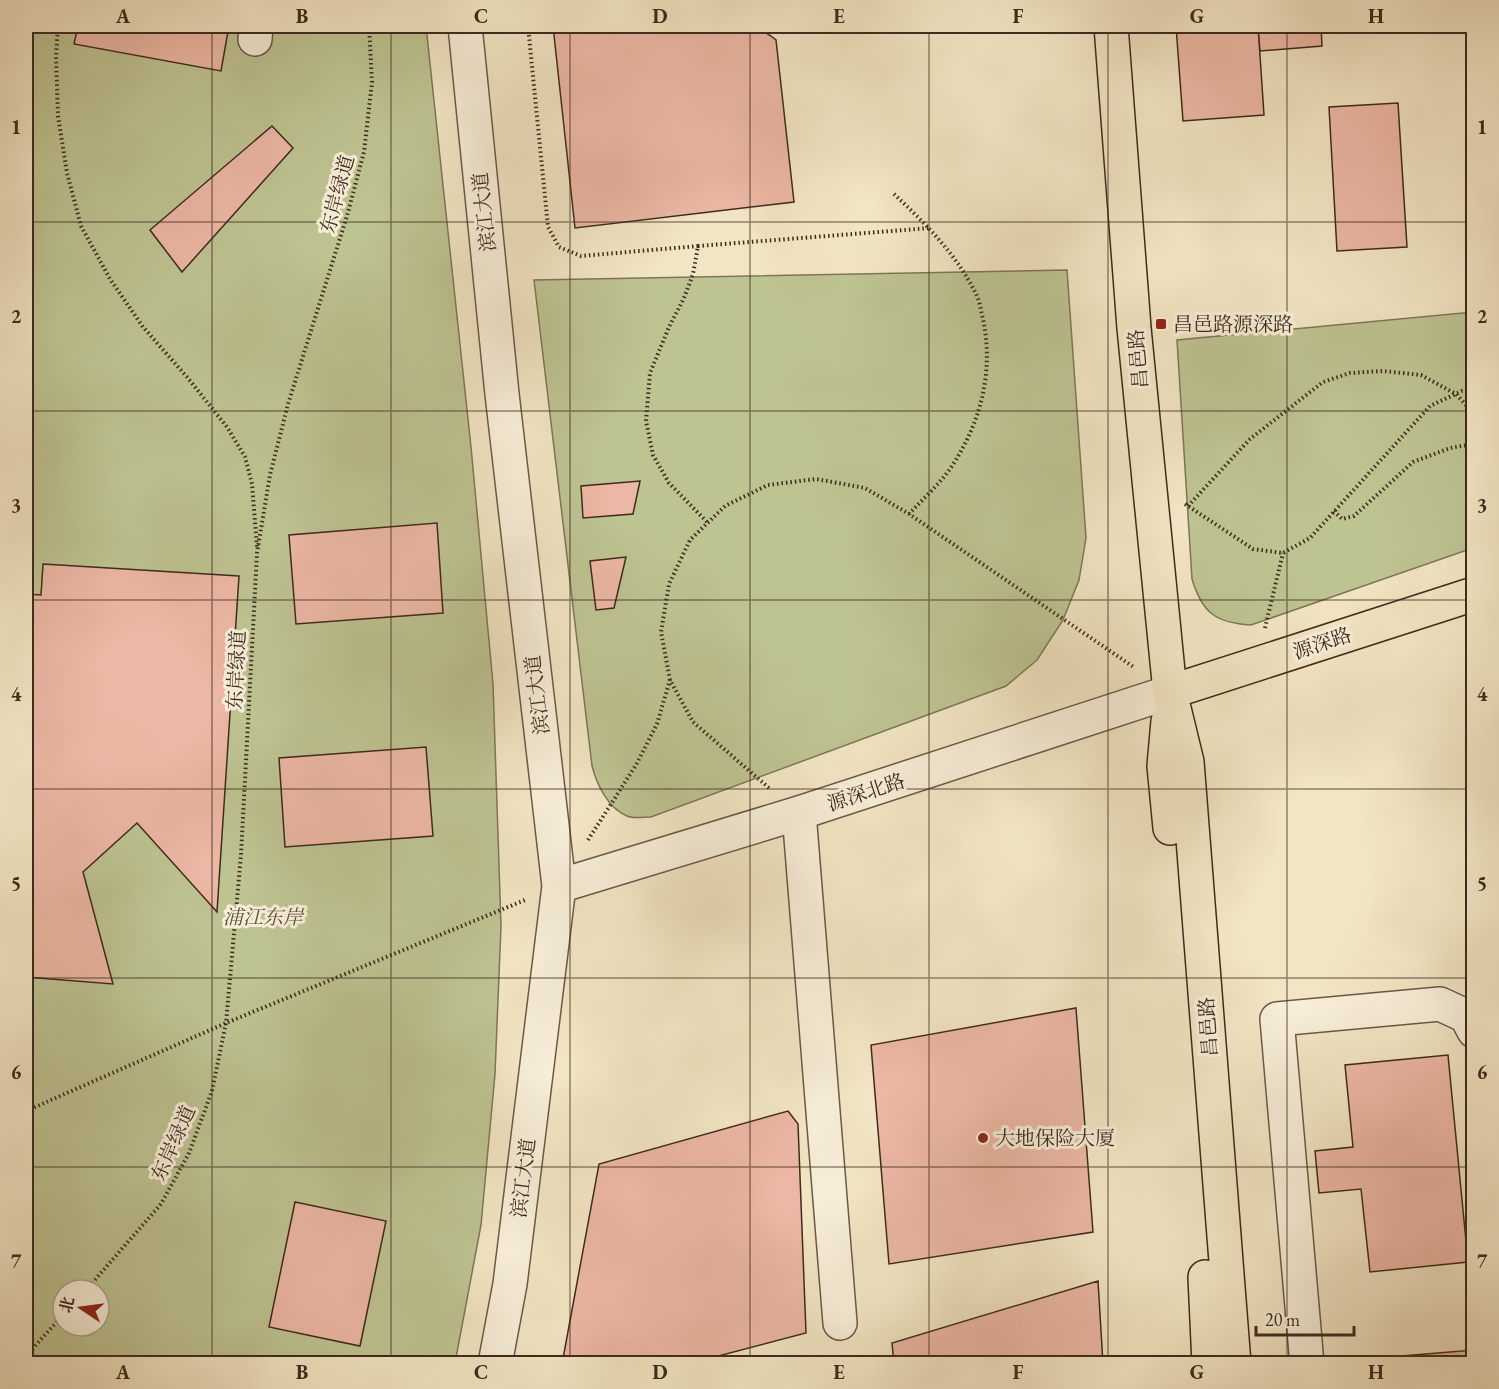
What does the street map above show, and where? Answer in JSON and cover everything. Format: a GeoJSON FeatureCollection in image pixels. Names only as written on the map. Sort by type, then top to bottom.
{"type":"FeatureCollection","features":[{"type":"Feature","properties":{"kind":"main road","name":"昌邑路"},"geometry":{"type":"LineString","coordinates":[[1111,26],[1133,316],[1170,692],[1188,762],[1234,1364]]}},
{"type":"Feature","properties":{"kind":"main road","name":"源深路"},"geometry":{"type":"LineString","coordinates":[[1170,692],[1473,594]]}},
{"type":"Feature","properties":{"kind":"main road","name":"昌邑路"},"geometry":{"type":"LineString","coordinates":[[1170,692],[1164,766],[1202,1212],[1209,1364]]}},
{"type":"Feature","properties":{"kind":"street","name":"滨江大道"},"geometry":{"type":"LineString","coordinates":[[465,26],[502,394],[560,886],[510,1284],[495,1364]]}},
{"type":"Feature","properties":{"kind":"street","name":"源深北路"},"geometry":{"type":"LineString","coordinates":[[560,886],[799,813],[1170,692]]}},
{"type":"Feature","properties":{"kind":"street"},"geometry":{"type":"LineString","coordinates":[[799,813],[840,1323]]}},
{"type":"Feature","properties":{"kind":"street"},"geometry":{"type":"LineString","coordinates":[[1307,1364],[1276,1019],[1440,1004],[1470,1023]]}},
{"type":"Feature","properties":{"kind":"path"},"geometry":{"type":"LineString","coordinates":[[58,26],[56,57],[58,116],[67,173],[81,226],[110,279],[143,327],[187,376],[227,427],[244,457],[252,484],[257,554]]}},
{"type":"Feature","properties":{"kind":"path","name":"东岸绿道"},"geometry":{"type":"LineString","coordinates":[[96,1278],[161,1204],[189,1153],[212,1091],[226,1023],[241,855],[257,554],[270,475],[288,404],[347,216],[364,152],[372,82],[369,26]]}},
{"type":"Feature","properties":{"kind":"path"},"geometry":{"type":"LineString","coordinates":[[528,26],[548,227],[559,247],[581,256],[930,228]]}},
{"type":"Feature","properties":{"kind":"path"},"geometry":{"type":"LineString","coordinates":[[894,194],[930,228],[960,267],[978,299],[988,340],[987,384],[973,426],[951,467],[909,514]]}},
{"type":"Feature","properties":{"kind":"path"},"geometry":{"type":"LineString","coordinates":[[698,246],[693,274],[684,298],[650,373],[646,421],[653,455],[669,483],[708,523]]}},
{"type":"Feature","properties":{"kind":"path"},"geometry":{"type":"LineString","coordinates":[[1188,506],[1250,439],[1323,382],[1350,373],[1383,371],[1421,375],[1456,394],[1473,414]]}},
{"type":"Feature","properties":{"kind":"path"},"geometry":{"type":"LineString","coordinates":[[1149,481],[1253,549],[1283,553],[1310,538],[1430,406],[1456,394],[1473,390]]}},
{"type":"Feature","properties":{"kind":"path"},"geometry":{"type":"LineString","coordinates":[[1334,511],[1342,519],[1354,516],[1413,462],[1450,448],[1473,444]]}},
{"type":"Feature","properties":{"kind":"path"},"geometry":{"type":"LineString","coordinates":[[799,813],[693,722],[670,680],[662,632],[669,584],[690,540],[725,506],[768,485],[816,478],[866,489],[909,514],[1170,692]]}},
{"type":"Feature","properties":{"kind":"path"},"geometry":{"type":"LineString","coordinates":[[1256,664],[1283,553]]}},
{"type":"Feature","properties":{"kind":"path"},"geometry":{"type":"LineString","coordinates":[[26,1112],[226,1023],[560,886],[636,765],[657,724],[670,680]]}},
{"type":"Feature","properties":{"kind":"path"},"geometry":{"type":"LineString","coordinates":[[1470,1023],[1470,916],[1473,898]]}},
{"type":"Feature","properties":{"kind":"path"},"geometry":{"type":"LineString","coordinates":[[26,1356],[51,1328]]}},
{"type":"Feature","properties":{"kind":"green space","name":"浦江东岸"},"geometry":{"type":"Polygon","coordinates":[[[26,26],[426,26],[471,447],[493,684],[501,926],[495,1074],[481,1225],[455,1363],[26,1363],[26,26]]]}},
{"type":"Feature","properties":{"kind":"green space"},"geometry":{"type":"Polygon","coordinates":[[[1067,270],[1086,538],[1079,580],[1063,620],[1037,660],[1006,686],[651,817],[629,817],[614,807],[600,788],[592,766],[534,280],[1067,270]]]}},
{"type":"Feature","properties":{"kind":"green space"},"geometry":{"type":"Polygon","coordinates":[[[1473,312],[1473,548],[1251,625],[1228,622],[1212,614],[1201,600],[1192,579],[1177,340],[1473,312]]]}},
{"type":"Feature","properties":{"kind":"building"},"geometry":{"type":"Polygon","coordinates":[[[78,26],[229,26],[221,71],[74,44],[78,26]]]}},
{"type":"Feature","properties":{"kind":"building"},"geometry":{"type":"Polygon","coordinates":[[[553,26],[755,26],[771,36],[776,40],[794,202],[575,228],[553,26]]]}},
{"type":"Feature","properties":{"kind":"building"},"geometry":{"type":"Polygon","coordinates":[[[1176,26],[1258,26],[1264,115],[1183,121],[1176,26]]]}},
{"type":"Feature","properties":{"kind":"building"},"geometry":{"type":"Polygon","coordinates":[[[1258,26],[1321,26],[1322,46],[1260,51],[1258,26]]]}},
{"type":"Feature","properties":{"kind":"building"},"geometry":{"type":"Polygon","coordinates":[[[1398,103],[1407,247],[1337,251],[1329,107],[1398,103]]]}},
{"type":"Feature","properties":{"kind":"building"},"geometry":{"type":"Polygon","coordinates":[[[272,126],[293,148],[182,272],[150,230],[272,126]]]}},
{"type":"Feature","properties":{"kind":"building"},"geometry":{"type":"Polygon","coordinates":[[[640,481],[633,514],[583,518],[581,486],[640,481]]]}},
{"type":"Feature","properties":{"kind":"building"},"geometry":{"type":"Polygon","coordinates":[[[437,523],[443,613],[296,624],[289,535],[437,523]]]}},
{"type":"Feature","properties":{"kind":"building"},"geometry":{"type":"Polygon","coordinates":[[[626,557],[614,608],[596,610],[590,561],[626,557]]]}},
{"type":"Feature","properties":{"kind":"building"},"geometry":{"type":"Polygon","coordinates":[[[43,564],[239,576],[217,912],[137,823],[83,872],[113,984],[26,977],[26,594],[41,595],[43,564]]]}},
{"type":"Feature","properties":{"kind":"building"},"geometry":{"type":"Polygon","coordinates":[[[426,747],[433,836],[285,847],[279,758],[426,747]]]}},
{"type":"Feature","properties":{"kind":"building","name":"大地保险大厦"},"geometry":{"type":"Polygon","coordinates":[[[1076,1008],[1093,1232],[889,1264],[871,1045],[1076,1008]]]}},
{"type":"Feature","properties":{"kind":"building"},"geometry":{"type":"Polygon","coordinates":[[[1448,1055],[1468,1262],[1370,1272],[1361,1189],[1319,1193],[1315,1151],[1353,1147],[1345,1065],[1448,1055]]]}},
{"type":"Feature","properties":{"kind":"building"},"geometry":{"type":"Polygon","coordinates":[[[788,1111],[798,1124],[806,1333],[688,1364],[562,1364],[599,1164],[788,1111]]]}},
{"type":"Feature","properties":{"kind":"building"},"geometry":{"type":"Polygon","coordinates":[[[295,1202],[386,1221],[360,1346],[269,1327],[295,1202]]]}},
{"type":"Feature","properties":{"kind":"building"},"geometry":{"type":"Polygon","coordinates":[[[1098,1281],[1103,1364],[894,1364],[892,1343],[1098,1281]]]}},
{"type":"Feature","properties":{"kind":"building"},"geometry":{"type":"Polygon","coordinates":[[[1474,1350],[1474,1364],[1377,1364],[1377,1358],[1474,1350]]]}},
{"type":"Feature","properties":{"kind":"place","name":"昌邑路源深路"},"geometry":{"type":"Point","coordinates":[1161,324]}},
{"type":"Feature","properties":{"kind":"place","name":"大地保险大厦"},"geometry":{"type":"Point","coordinates":[983,1138]}}]}
